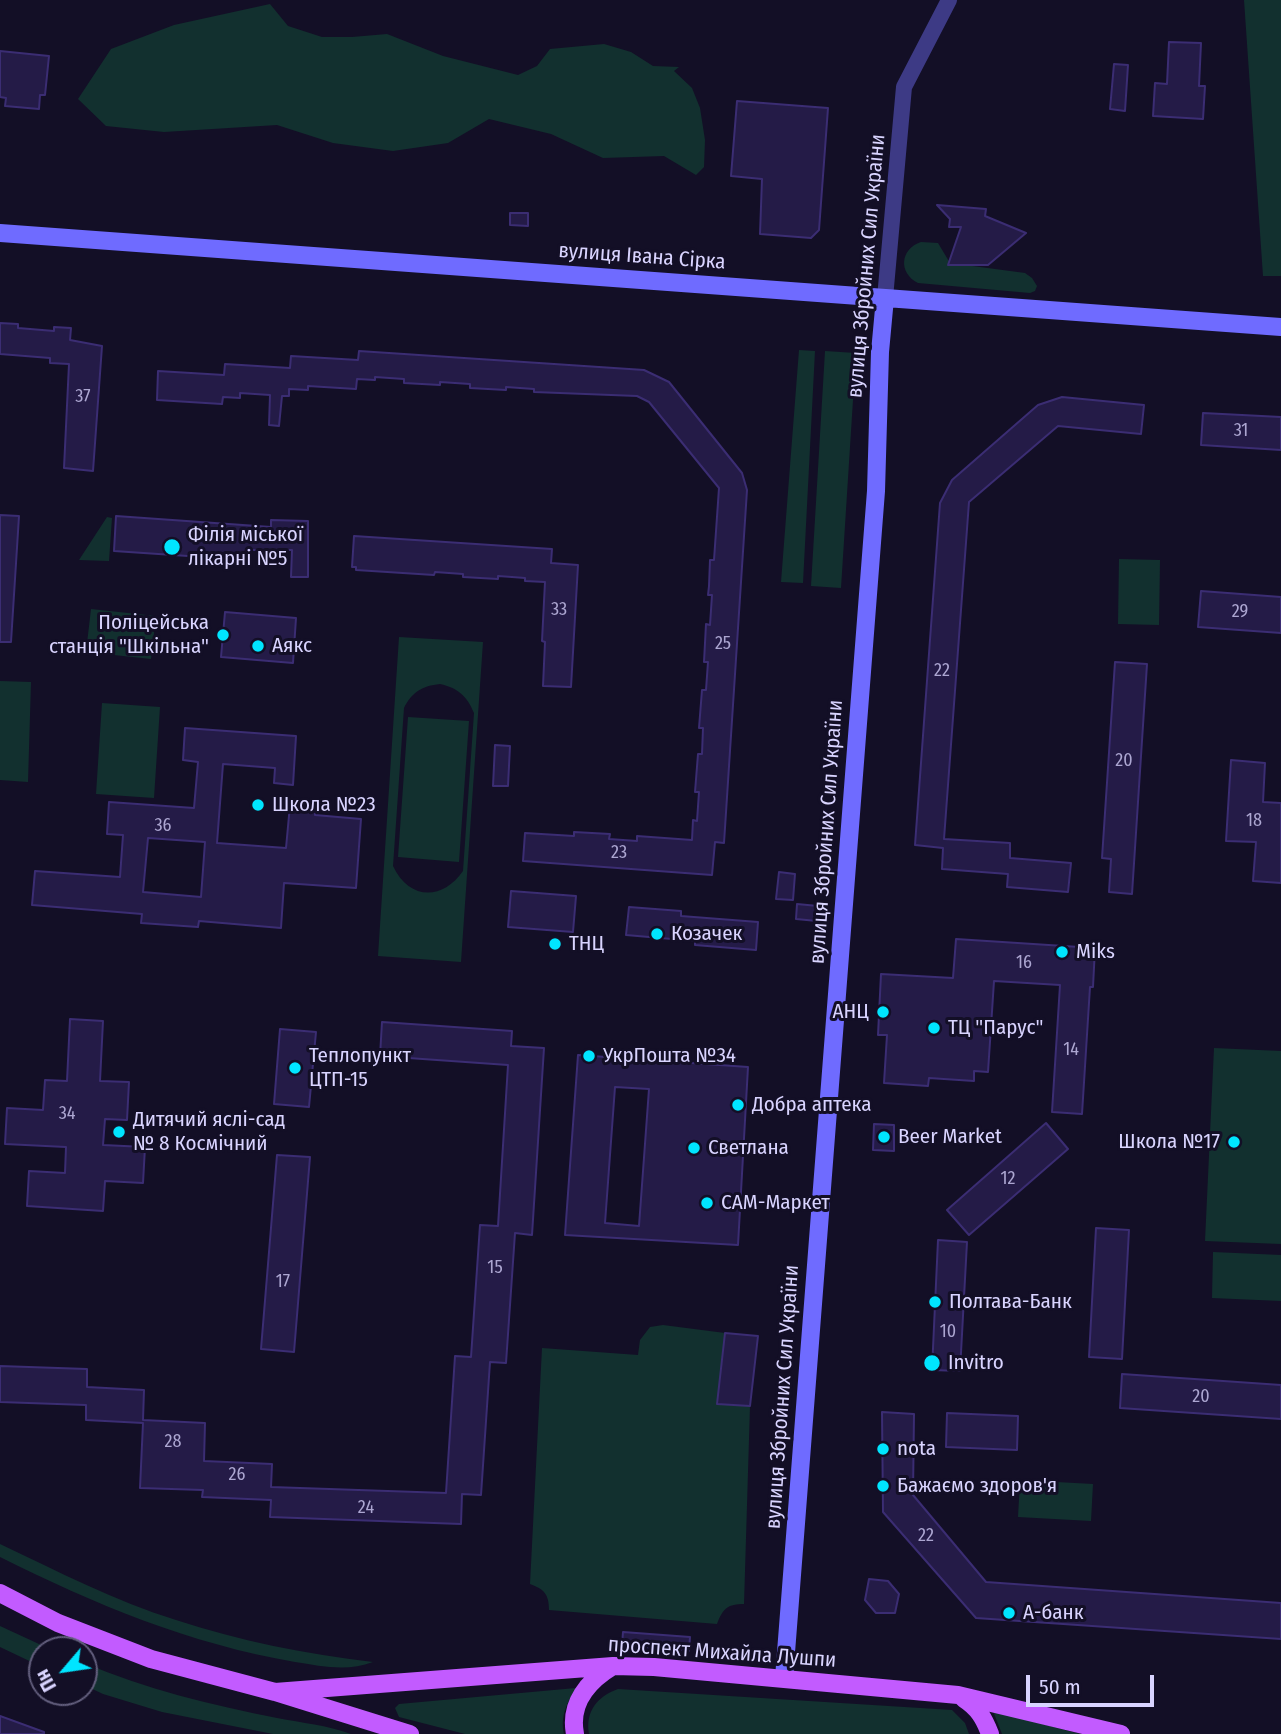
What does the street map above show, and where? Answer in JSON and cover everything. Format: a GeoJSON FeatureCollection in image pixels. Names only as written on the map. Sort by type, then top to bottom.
{"type":"FeatureCollection","features":[{"type":"Feature","properties":{"kind":"main road","name":"проспект Михайла Лушпи"},"geometry":{"type":"LineString","coordinates":[[0,1593],[58,1623],[151,1659],[275,1692],[410,1734]]}},
{"type":"Feature","properties":{"kind":"main road","name":"проспект Михайла Лушпи"},"geometry":{"type":"LineString","coordinates":[[275,1692],[613,1666],[784,1678],[958,1695],[1121,1734]]}},
{"type":"Feature","properties":{"kind":"main road"},"geometry":{"type":"LineString","coordinates":[[575,1734],[573,1726],[576,1707],[583,1690],[596,1676],[613,1666]]}},
{"type":"Feature","properties":{"kind":"main road"},"geometry":{"type":"LineString","coordinates":[[958,1695],[974,1705],[985,1720],[990,1734]]}},
{"type":"Feature","properties":{"kind":"street","name":"вулиця Збройних Сил України"},"geometry":{"type":"LineString","coordinates":[[784,1678],[875,504],[880,352],[904,87],[949,0]]}},
{"type":"Feature","properties":{"kind":"street","name":"вулиця Івана Сірка"},"geometry":{"type":"LineString","coordinates":[[0,233],[1281,327]]}},
{"type":"Feature","properties":{"kind":"green space"},"geometry":{"type":"Polygon","coordinates":[[[1244,0],[1281,0],[1281,276],[1263,276],[1244,0]]]}},
{"type":"Feature","properties":{"kind":"green space"},"geometry":{"type":"Polygon","coordinates":[[[270,4],[288,26],[322,37],[387,34],[443,56],[518,75],[537,66],[550,49],[604,44],[631,52],[653,66],[679,67],[674,71],[692,88],[700,108],[705,140],[704,167],[696,175],[664,156],[603,158],[551,134],[489,119],[448,143],[393,151],[333,143],[277,125],[164,132],[106,126],[78,99],[111,49],[174,25],[270,4]]]}},
{"type":"Feature","properties":{"kind":"green space"},"geometry":{"type":"Polygon","coordinates":[[[921,242],[938,243],[950,263],[1025,273],[1037,286],[1035,291],[1030,293],[918,283],[907,273],[904,261],[909,250],[921,242]]]}},
{"type":"Feature","properties":{"kind":"green space"},"geometry":{"type":"Polygon","coordinates":[[[799,350],[815,351],[803,583],[781,582],[799,350]]]}},
{"type":"Feature","properties":{"kind":"green space"},"geometry":{"type":"Polygon","coordinates":[[[825,351],[856,353],[841,588],[811,586],[825,351]]]}},
{"type":"Feature","properties":{"kind":"green space"},"geometry":{"type":"Polygon","coordinates":[[[107,517],[112,518],[109,561],[79,560],[107,517]]]}},
{"type":"Feature","properties":{"kind":"green space"},"geometry":{"type":"Polygon","coordinates":[[[1119,559],[1160,560],[1159,625],[1118,624],[1119,559]]]}},
{"type":"Feature","properties":{"kind":"green space"},"geometry":{"type":"Polygon","coordinates":[[[91,609],[156,616],[151,659],[86,652],[91,609]]]}},
{"type":"Feature","properties":{"kind":"green space"},"geometry":{"type":"Polygon","coordinates":[[[399,637],[483,642],[461,962],[378,956],[399,637]],[[440,684],[423,688],[410,698],[404,708],[393,866],[408,885],[426,893],[445,888],[463,871],[474,713],[457,690],[440,684]]]}},
{"type":"Feature","properties":{"kind":"green space"},"geometry":{"type":"Polygon","coordinates":[[[0,681],[31,682],[28,782],[0,780],[0,681]]]}},
{"type":"Feature","properties":{"kind":"green space"},"geometry":{"type":"Polygon","coordinates":[[[102,703],[160,707],[154,798],[96,794],[102,703]]]}},
{"type":"Feature","properties":{"kind":"green space"},"geometry":{"type":"Polygon","coordinates":[[[408,717],[469,721],[459,862],[398,857],[408,717]]]}},
{"type":"Feature","properties":{"kind":"green space"},"geometry":{"type":"Polygon","coordinates":[[[1214,1048],[1281,1051],[1281,1244],[1205,1241],[1214,1048]]]}},
{"type":"Feature","properties":{"kind":"green space"},"geometry":{"type":"Polygon","coordinates":[[[1213,1252],[1281,1255],[1281,1301],[1212,1298],[1213,1252]]]}},
{"type":"Feature","properties":{"kind":"green space"},"geometry":{"type":"Polygon","coordinates":[[[663,1325],[725,1333],[717,1403],[750,1406],[744,1604],[727,1608],[717,1624],[549,1610],[545,1593],[530,1584],[542,1348],[638,1355],[640,1340],[650,1327],[663,1325]]]}},
{"type":"Feature","properties":{"kind":"green space"},"geometry":{"type":"Polygon","coordinates":[[[1020,1480],[1093,1484],[1091,1521],[1018,1517],[1020,1480]]]}},
{"type":"Feature","properties":{"kind":"green space"},"geometry":{"type":"Polygon","coordinates":[[[0,1544],[109,1595],[176,1620],[273,1646],[373,1662],[354,1667],[314,1665],[218,1645],[180,1633],[71,1591],[0,1557],[0,1544]]]}},
{"type":"Feature","properties":{"kind":"green space"},"geometry":{"type":"Polygon","coordinates":[[[0,1626],[28,1639],[28,1660],[0,1647],[0,1626]]]}},
{"type":"Feature","properties":{"kind":"green space"},"geometry":{"type":"Polygon","coordinates":[[[98,1668],[179,1695],[351,1734],[273,1734],[162,1712],[98,1692],[98,1668]]]}},
{"type":"Feature","properties":{"kind":"green space"},"geometry":{"type":"Polygon","coordinates":[[[576,1688],[565,1710],[564,1734],[465,1734],[399,1717],[395,1708],[399,1704],[576,1688]]]}},
{"type":"Feature","properties":{"kind":"green space"},"geometry":{"type":"Polygon","coordinates":[[[618,1689],[952,1710],[965,1723],[969,1734],[589,1734],[589,1718],[594,1706],[604,1696],[618,1689]]]}},
{"type":"Feature","properties":{"kind":"green space"},"geometry":{"type":"Polygon","coordinates":[[[993,1711],[1080,1734],[1002,1734],[993,1711]]]}},
{"type":"Feature","properties":{"kind":"building"},"geometry":{"type":"Polygon","coordinates":[[[1169,42],[1201,43],[1199,86],[1205,86],[1203,119],[1153,116],[1155,83],[1167,84],[1169,42]]]}},
{"type":"Feature","properties":{"kind":"building"},"geometry":{"type":"Polygon","coordinates":[[[0,51],[49,56],[45,95],[40,95],[39,109],[5,106],[6,98],[0,97],[0,51]]]}},
{"type":"Feature","properties":{"kind":"building"},"geometry":{"type":"Polygon","coordinates":[[[1114,64],[1128,65],[1125,111],[1110,109],[1114,64]]]}},
{"type":"Feature","properties":{"kind":"building"},"geometry":{"type":"Polygon","coordinates":[[[737,101],[828,108],[819,230],[811,238],[760,234],[762,179],[731,176],[737,101]]]}},
{"type":"Feature","properties":{"kind":"building"},"geometry":{"type":"Polygon","coordinates":[[[937,205],[986,209],[985,216],[1026,233],[988,265],[948,265],[961,227],[949,227],[950,219],[937,205]]]}},
{"type":"Feature","properties":{"kind":"building"},"geometry":{"type":"Polygon","coordinates":[[[510,213],[528,213],[528,226],[510,225],[510,213]]]}},
{"type":"Feature","properties":{"kind":"building"},"geometry":{"type":"Polygon","coordinates":[[[0,323],[18,324],[18,328],[54,331],[54,327],[71,328],[70,340],[102,346],[93,471],[64,468],[69,364],[50,363],[50,358],[0,354],[0,323]]]}},
{"type":"Feature","properties":{"kind":"building"},"geometry":{"type":"Polygon","coordinates":[[[359,351],[644,370],[669,382],[742,473],[747,490],[724,843],[715,842],[712,875],[523,861],[525,833],[574,836],[574,832],[610,834],[609,839],[637,841],[637,836],[692,840],[693,820],[697,821],[699,792],[695,792],[698,754],[702,754],[703,728],[699,728],[702,690],[706,690],[706,624],[710,625],[712,595],[708,595],[710,560],[714,560],[719,488],[649,402],[637,396],[534,392],[534,389],[506,387],[506,390],[470,388],[470,384],[404,383],[404,379],[375,377],[375,380],[357,379],[356,389],[308,386],[308,390],[289,389],[289,396],[282,396],[279,426],[269,425],[270,395],[240,393],[240,398],[223,397],[222,404],[157,400],[158,371],[224,375],[225,364],[290,368],[291,356],[358,360],[359,351]]]}},
{"type":"Feature","properties":{"kind":"building"},"geometry":{"type":"Polygon","coordinates":[[[1062,397],[1144,405],[1141,434],[1058,426],[969,502],[944,839],[1010,843],[1010,858],[1071,863],[1068,892],[1007,887],[1008,874],[942,869],[943,848],[915,845],[940,503],[952,480],[1038,405],[1062,397]]]}},
{"type":"Feature","properties":{"kind":"building"},"geometry":{"type":"Polygon","coordinates":[[[1203,413],[1281,417],[1281,450],[1201,445],[1203,413]]]}},
{"type":"Feature","properties":{"kind":"building"},"geometry":{"type":"Polygon","coordinates":[[[0,515],[19,516],[11,642],[0,642],[0,515]]]}},
{"type":"Feature","properties":{"kind":"building"},"geometry":{"type":"Polygon","coordinates":[[[116,516],[271,527],[271,520],[308,521],[308,577],[291,577],[292,550],[248,550],[247,560],[114,551],[116,516]]]}},
{"type":"Feature","properties":{"kind":"building"},"geometry":{"type":"Polygon","coordinates":[[[354,536],[552,549],[551,563],[578,565],[571,687],[543,686],[545,582],[498,576],[498,579],[463,577],[463,574],[435,572],[434,575],[356,570],[356,567],[352,567],[354,536]]]}},
{"type":"Feature","properties":{"kind":"building"},"geometry":{"type":"Polygon","coordinates":[[[1201,591],[1281,597],[1281,633],[1198,627],[1201,591]]]}},
{"type":"Feature","properties":{"kind":"building","name":"Аякс"},"geometry":{"type":"Polygon","coordinates":[[[225,612],[296,618],[293,663],[221,657],[225,612]]]}},
{"type":"Feature","properties":{"kind":"building"},"geometry":{"type":"Polygon","coordinates":[[[1115,662],[1147,664],[1132,894],[1109,892],[1111,859],[1102,858],[1115,662]]]}},
{"type":"Feature","properties":{"kind":"building"},"geometry":{"type":"Polygon","coordinates":[[[185,728],[296,736],[293,785],[274,783],[275,768],[223,764],[217,843],[286,848],[290,805],[315,807],[315,815],[361,819],[356,888],[284,883],[281,928],[199,921],[198,927],[141,923],[142,914],[32,905],[35,871],[120,877],[123,835],[107,834],[109,802],[194,808],[198,762],[183,760],[185,728]],[[148,838],[143,892],[201,897],[205,842],[148,838]]]}},
{"type":"Feature","properties":{"kind":"building"},"geometry":{"type":"Polygon","coordinates":[[[495,745],[510,746],[508,786],[493,786],[495,745]]]}},
{"type":"Feature","properties":{"kind":"building"},"geometry":{"type":"Polygon","coordinates":[[[1231,760],[1265,763],[1263,802],[1281,803],[1281,883],[1253,881],[1256,842],[1226,841],[1231,760]]]}},
{"type":"Feature","properties":{"kind":"building"},"geometry":{"type":"Polygon","coordinates":[[[779,872],[795,874],[793,900],[776,899],[779,872]]]}},
{"type":"Feature","properties":{"kind":"building"},"geometry":{"type":"Polygon","coordinates":[[[511,891],[576,896],[573,932],[508,927],[511,891]]]}},
{"type":"Feature","properties":{"kind":"building"},"geometry":{"type":"Polygon","coordinates":[[[797,904],[818,906],[817,921],[796,919],[797,904]]]}},
{"type":"Feature","properties":{"kind":"building"},"geometry":{"type":"Polygon","coordinates":[[[629,907],[681,911],[681,916],[758,922],[756,950],[626,935],[629,907]]]}},
{"type":"Feature","properties":{"kind":"building"},"geometry":{"type":"Polygon","coordinates":[[[956,939],[1095,948],[1082,1114],[1052,1112],[1060,985],[994,981],[988,1072],[974,1071],[974,1081],[929,1078],[928,1086],[884,1083],[887,1035],[878,1035],[881,974],[953,978],[956,939]]]}},
{"type":"Feature","properties":{"kind":"building"},"geometry":{"type":"Polygon","coordinates":[[[70,1019],[103,1021],[100,1081],[129,1082],[127,1120],[105,1119],[103,1145],[145,1147],[143,1183],[105,1181],[103,1211],[27,1206],[29,1171],[65,1173],[66,1147],[5,1144],[7,1108],[43,1110],[45,1080],[67,1081],[70,1019]]]}},
{"type":"Feature","properties":{"kind":"building"},"geometry":{"type":"Polygon","coordinates":[[[382,1022],[512,1031],[511,1046],[544,1048],[532,1235],[515,1233],[506,1363],[490,1362],[481,1495],[462,1494],[461,1524],[270,1517],[271,1500],[202,1497],[203,1490],[140,1488],[143,1423],[86,1420],[86,1405],[0,1402],[0,1366],[87,1369],[87,1387],[144,1390],[143,1420],[205,1423],[204,1461],[272,1464],[271,1487],[446,1493],[455,1356],[471,1357],[480,1225],[498,1226],[508,1065],[380,1056],[382,1022]]]}},
{"type":"Feature","properties":{"kind":"building","name":"Теплопункт ЦТП-15"},"geometry":{"type":"Polygon","coordinates":[[[280,1029],[316,1032],[309,1107],[274,1104],[280,1029]]]}},
{"type":"Feature","properties":{"kind":"building","name":"Светлана"},"geometry":{"type":"Polygon","coordinates":[[[578,1055],[748,1067],[738,1245],[565,1235],[578,1055]],[[615,1087],[605,1223],[639,1226],[649,1089],[615,1087]]]}},
{"type":"Feature","properties":{"kind":"building"},"geometry":{"type":"Polygon","coordinates":[[[1046,1123],[1068,1149],[969,1235],[947,1210],[1046,1123]]]}},
{"type":"Feature","properties":{"kind":"building","name":"Beer Market"},"geometry":{"type":"Polygon","coordinates":[[[874,1124],[894,1125],[894,1151],[873,1150],[874,1124]]]}},
{"type":"Feature","properties":{"kind":"building"},"geometry":{"type":"Polygon","coordinates":[[[277,1155],[310,1157],[294,1352],[261,1349],[277,1155]]]}},
{"type":"Feature","properties":{"kind":"building"},"geometry":{"type":"Polygon","coordinates":[[[1096,1228],[1129,1230],[1122,1359],[1089,1357],[1096,1228]]]}},
{"type":"Feature","properties":{"kind":"building"},"geometry":{"type":"Polygon","coordinates":[[[938,1240],[967,1242],[960,1371],[932,1370],[938,1240]]]}},
{"type":"Feature","properties":{"kind":"building"},"geometry":{"type":"Polygon","coordinates":[[[725,1333],[758,1336],[750,1406],[717,1404],[725,1333]]]}},
{"type":"Feature","properties":{"kind":"building"},"geometry":{"type":"Polygon","coordinates":[[[1122,1374],[1281,1385],[1281,1419],[1120,1408],[1122,1374]]]}},
{"type":"Feature","properties":{"kind":"building"},"geometry":{"type":"Polygon","coordinates":[[[882,1412],[914,1414],[913,1495],[986,1582],[1281,1603],[1281,1639],[976,1618],[883,1512],[882,1412]]]}},
{"type":"Feature","properties":{"kind":"building"},"geometry":{"type":"Polygon","coordinates":[[[947,1413],[1018,1416],[1017,1450],[946,1447],[947,1413]]]}},
{"type":"Feature","properties":{"kind":"building"},"geometry":{"type":"Polygon","coordinates":[[[869,1579],[888,1581],[899,1594],[895,1613],[876,1613],[865,1600],[869,1579]]]}},
{"type":"Feature","properties":{"kind":"building"},"geometry":{"type":"Polygon","coordinates":[[[623,1632],[690,1637],[689,1651],[622,1645],[623,1632]]]}},
{"type":"Feature","properties":{"kind":"building"},"geometry":{"type":"Polygon","coordinates":[[[0,1716],[44,1732],[44,1734],[0,1734],[0,1716]]]}},
{"type":"Feature","properties":{"kind":"place","name":"Філія міської лікарні №5"},"geometry":{"type":"Point","coordinates":[172,547]}},
{"type":"Feature","properties":{"kind":"place","name":"Поліцейська станція \"Шкільна\""},"geometry":{"type":"Point","coordinates":[223,635]}},
{"type":"Feature","properties":{"kind":"place","name":"Аякс"},"geometry":{"type":"Point","coordinates":[258,646]}},
{"type":"Feature","properties":{"kind":"place","name":"Школа №23"},"geometry":{"type":"Point","coordinates":[258,805]}},
{"type":"Feature","properties":{"kind":"place","name":"Козачек"},"geometry":{"type":"Point","coordinates":[657,934]}},
{"type":"Feature","properties":{"kind":"place","name":"ТНЦ"},"geometry":{"type":"Point","coordinates":[555,944]}},
{"type":"Feature","properties":{"kind":"place","name":"Miks"},"geometry":{"type":"Point","coordinates":[1062,952]}},
{"type":"Feature","properties":{"kind":"place","name":"АНЦ"},"geometry":{"type":"Point","coordinates":[883,1012]}},
{"type":"Feature","properties":{"kind":"place","name":"ТЦ \"Парус\""},"geometry":{"type":"Point","coordinates":[934,1028]}},
{"type":"Feature","properties":{"kind":"place","name":"УкрПошта №34"},"geometry":{"type":"Point","coordinates":[589,1056]}},
{"type":"Feature","properties":{"kind":"place","name":"Теплопункт ЦТП-15"},"geometry":{"type":"Point","coordinates":[295,1068]}},
{"type":"Feature","properties":{"kind":"place","name":"Добра аптека"},"geometry":{"type":"Point","coordinates":[738,1105]}},
{"type":"Feature","properties":{"kind":"place","name":"Дитячий яслі-сад № 8 Космічний"},"geometry":{"type":"Point","coordinates":[119,1132]}},
{"type":"Feature","properties":{"kind":"place","name":"Beer Market"},"geometry":{"type":"Point","coordinates":[884,1137]}},
{"type":"Feature","properties":{"kind":"place","name":"Школа №17"},"geometry":{"type":"Point","coordinates":[1234,1142]}},
{"type":"Feature","properties":{"kind":"place","name":"Светлана"},"geometry":{"type":"Point","coordinates":[694,1148]}},
{"type":"Feature","properties":{"kind":"place","name":"САМ-Маркет"},"geometry":{"type":"Point","coordinates":[707,1203]}},
{"type":"Feature","properties":{"kind":"place","name":"Полтава-Банк"},"geometry":{"type":"Point","coordinates":[935,1302]}},
{"type":"Feature","properties":{"kind":"place","name":"Invitro"},"geometry":{"type":"Point","coordinates":[932,1363]}},
{"type":"Feature","properties":{"kind":"place","name":"nota"},"geometry":{"type":"Point","coordinates":[883,1449]}},
{"type":"Feature","properties":{"kind":"place","name":"Бажаємо здоров'я"},"geometry":{"type":"Point","coordinates":[883,1486]}},
{"type":"Feature","properties":{"kind":"place","name":"А-банк"},"geometry":{"type":"Point","coordinates":[1009,1613]}}]}
